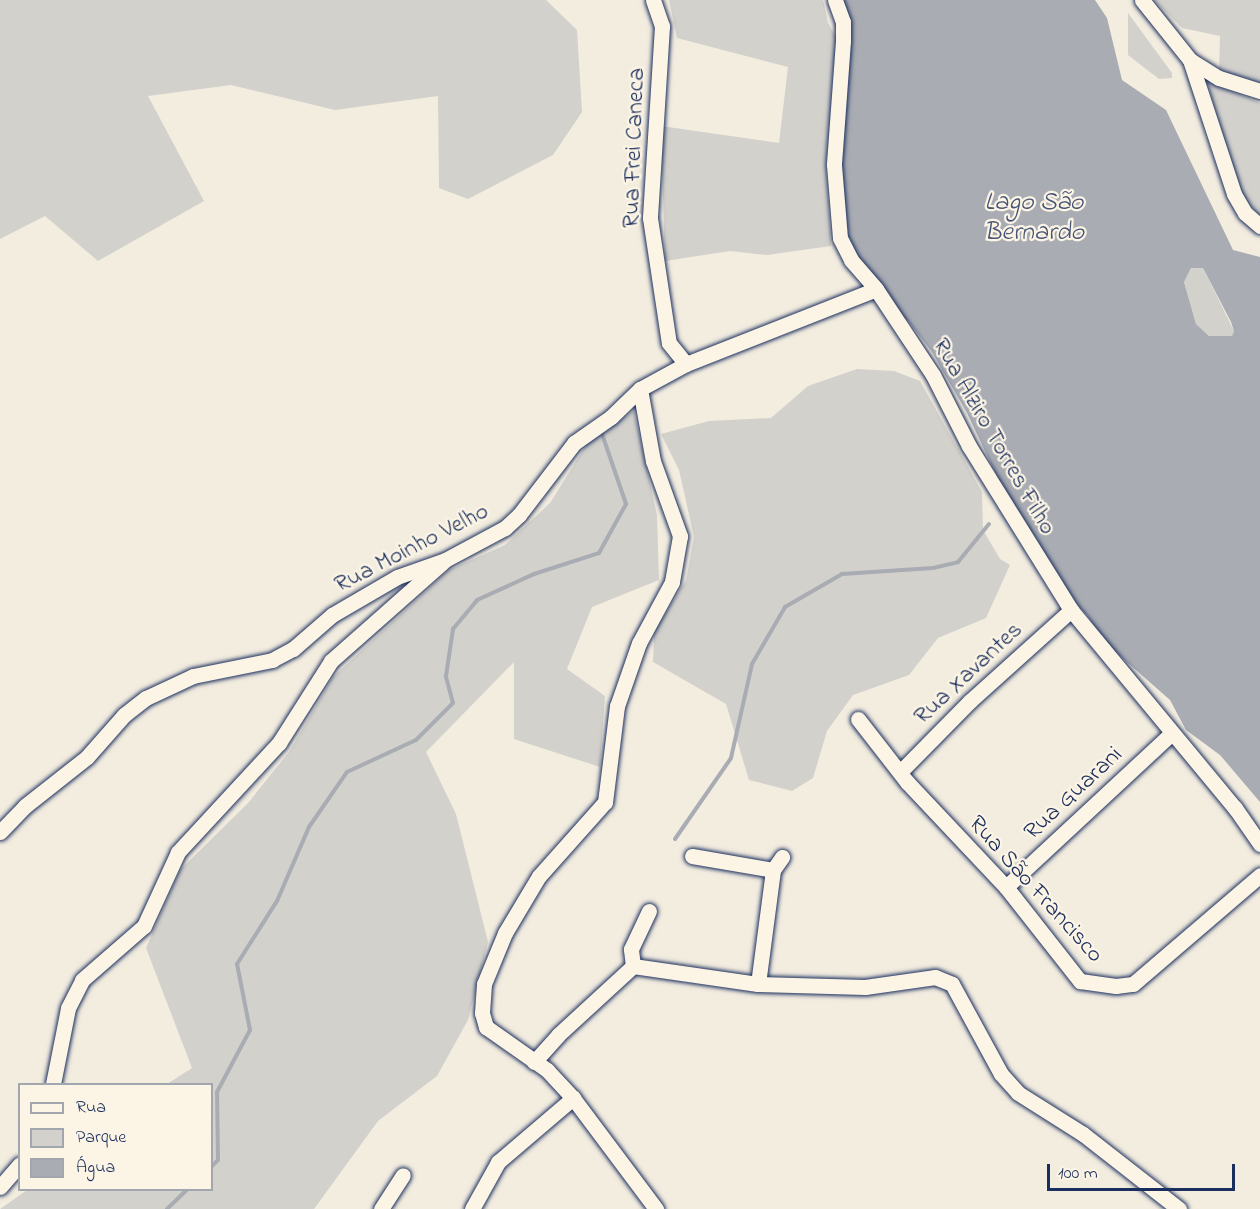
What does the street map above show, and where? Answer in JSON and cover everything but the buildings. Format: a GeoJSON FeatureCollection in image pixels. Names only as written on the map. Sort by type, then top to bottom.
{"type":"FeatureCollection","features":[{"type":"Feature","properties":{"kind":"street","name":"Rua Frei Caneca"},"geometry":{"type":"LineString","coordinates":[[653,0],[662,26],[650,218],[669,343],[686,364]]}},
{"type":"Feature","properties":{"kind":"street","name":"Rua Alziro Torres Filho"},"geometry":{"type":"LineString","coordinates":[[835,0],[843,22],[834,165],[840,238],[851,260],[876,289],[933,375],[969,446],[1071,610],[1260,844]]}},
{"type":"Feature","properties":{"kind":"street"},"geometry":{"type":"LineString","coordinates":[[1142,0],[1190,60],[1219,78],[1260,91]]}},
{"type":"Feature","properties":{"kind":"street"},"geometry":{"type":"LineString","coordinates":[[1190,60],[1234,194],[1245,213],[1260,226]]}},
{"type":"Feature","properties":{"kind":"street","name":"Rua Moinho Velho"},"geometry":{"type":"LineString","coordinates":[[0,832],[25,806],[87,757],[124,715],[146,698],[193,676],[272,660],[293,649],[332,615],[397,577],[445,560],[505,528],[519,515],[573,443],[611,417],[640,389],[686,364],[876,289]]}},
{"type":"Feature","properties":{"kind":"street"},"geometry":{"type":"LineString","coordinates":[[640,389],[652,461],[680,536],[672,582],[639,643],[617,706],[605,802],[539,876],[505,933],[484,984],[482,1012],[486,1027],[534,1062],[573,1098],[656,1209]]}},
{"type":"Feature","properties":{"kind":"street"},"geometry":{"type":"LineString","coordinates":[[53,1083],[68,1008],[82,980],[144,926],[169,866],[279,743],[331,661],[445,560]]}},
{"type":"Feature","properties":{"kind":"street","name":"Rua Xavantes"},"geometry":{"type":"LineString","coordinates":[[900,772],[970,701],[1071,610]]}},
{"type":"Feature","properties":{"kind":"street","name":"Rua São Francisco"},"geometry":{"type":"LineString","coordinates":[[858,719],[900,772],[1006,887],[1080,981],[1116,986],[1133,984],[1260,875]]}},
{"type":"Feature","properties":{"kind":"street","name":"Rua Guarani"},"geometry":{"type":"LineString","coordinates":[[1006,887],[1172,733]]}},
{"type":"Feature","properties":{"kind":"street"},"geometry":{"type":"LineString","coordinates":[[692,856],[773,870]]}},
{"type":"Feature","properties":{"kind":"street"},"geometry":{"type":"LineString","coordinates":[[758,984],[773,870],[782,857]]}},
{"type":"Feature","properties":{"kind":"street"},"geometry":{"type":"LineString","coordinates":[[633,966],[631,949],[649,911]]}},
{"type":"Feature","properties":{"kind":"street"},"geometry":{"type":"LineString","coordinates":[[534,1062],[633,966]]}},
{"type":"Feature","properties":{"kind":"street"},"geometry":{"type":"LineString","coordinates":[[633,966],[758,984],[865,987],[935,977],[952,984],[1001,1074],[1018,1093],[1083,1134],[1179,1209]]}},
{"type":"Feature","properties":{"kind":"street"},"geometry":{"type":"LineString","coordinates":[[472,1209],[498,1162],[573,1098]]}},
{"type":"Feature","properties":{"kind":"street"},"geometry":{"type":"LineString","coordinates":[[0,1187],[18,1166]]}},
{"type":"Feature","properties":{"kind":"street"},"geometry":{"type":"LineString","coordinates":[[381,1209],[403,1174]]}},
{"type":"Feature","properties":{"kind":"green space"},"geometry":{"type":"Polygon","coordinates":[[[0,0],[546,0],[577,30],[582,112],[553,155],[468,199],[439,188],[438,96],[335,110],[231,85],[148,96],[204,201],[98,261],[45,216],[0,239],[0,0]]]}},
{"type":"Feature","properties":{"kind":"green space"},"geometry":{"type":"Polygon","coordinates":[[[669,0],[823,0],[828,23],[838,41],[826,166],[831,246],[767,255],[730,251],[665,261],[661,126],[779,143],[788,67],[677,38],[669,0]]]}},
{"type":"Feature","properties":{"kind":"green space"},"geometry":{"type":"Polygon","coordinates":[[[1154,0],[1260,0],[1260,85],[1219,73],[1220,36],[1182,28],[1154,0]]]}},
{"type":"Feature","properties":{"kind":"green space"},"geometry":{"type":"Polygon","coordinates":[[[1128,13],[1172,73],[1172,78],[1159,79],[1128,55],[1128,13]]]}},
{"type":"Feature","properties":{"kind":"green space"},"geometry":{"type":"Polygon","coordinates":[[[1207,81],[1260,103],[1260,216],[1245,199],[1232,168],[1207,81]]]}},
{"type":"Feature","properties":{"kind":"green space"},"geometry":{"type":"Polygon","coordinates":[[[1191,268],[1203,268],[1234,331],[1232,336],[1209,336],[1196,324],[1184,282],[1191,268]]]}},
{"type":"Feature","properties":{"kind":"green space"},"geometry":{"type":"Polygon","coordinates":[[[857,369],[894,371],[920,381],[982,492],[983,530],[1000,559],[1010,565],[986,618],[938,638],[909,675],[853,695],[827,731],[813,778],[792,791],[749,780],[726,704],[653,662],[654,632],[686,580],[694,537],[679,470],[661,434],[709,421],[771,418],[808,386],[857,369]]]}},
{"type":"Feature","properties":{"kind":"green space"},"geometry":{"type":"Polygon","coordinates":[[[634,411],[657,515],[659,580],[592,607],[567,669],[605,696],[600,767],[514,739],[514,662],[426,752],[456,814],[488,942],[468,1020],[437,1076],[378,1121],[314,1209],[0,1209],[26,1191],[213,1191],[213,1083],[169,1083],[192,1068],[146,948],[180,870],[248,803],[289,752],[333,677],[449,570],[505,545],[550,503],[588,442],[634,411]]]}},
{"type":"Feature","properties":{"kind":"water","name":"Lago São Bernardo"},"geometry":{"type":"Polygon","coordinates":[[[841,0],[1095,0],[1107,18],[1122,80],[1166,110],[1233,250],[1260,257],[1260,802],[1220,755],[1186,730],[1170,700],[1103,641],[1088,616],[1061,588],[1012,508],[967,413],[932,352],[908,321],[876,296],[840,223],[841,0]],[[1191,268],[1184,282],[1196,324],[1209,336],[1232,336],[1234,331],[1231,322],[1203,268],[1191,268]]]}},
{"type":"Feature","properties":{"kind":"waterway"},"geometry":{"type":"LineString","coordinates":[[213,1165],[218,1160],[217,1092],[250,1030],[237,964],[277,901],[309,827],[347,772],[416,740],[453,703],[446,676],[453,629],[477,600],[534,574],[599,553],[626,504],[602,434]]}},
{"type":"Feature","properties":{"kind":"waterway"},"geometry":{"type":"LineString","coordinates":[[675,839],[731,758],[752,664],[785,607],[842,574],[933,568],[958,562],[989,524]]}},
{"type":"Feature","properties":{"kind":"waterway"},"geometry":{"type":"LineString","coordinates":[[167,1209],[186,1191]]}}]}
